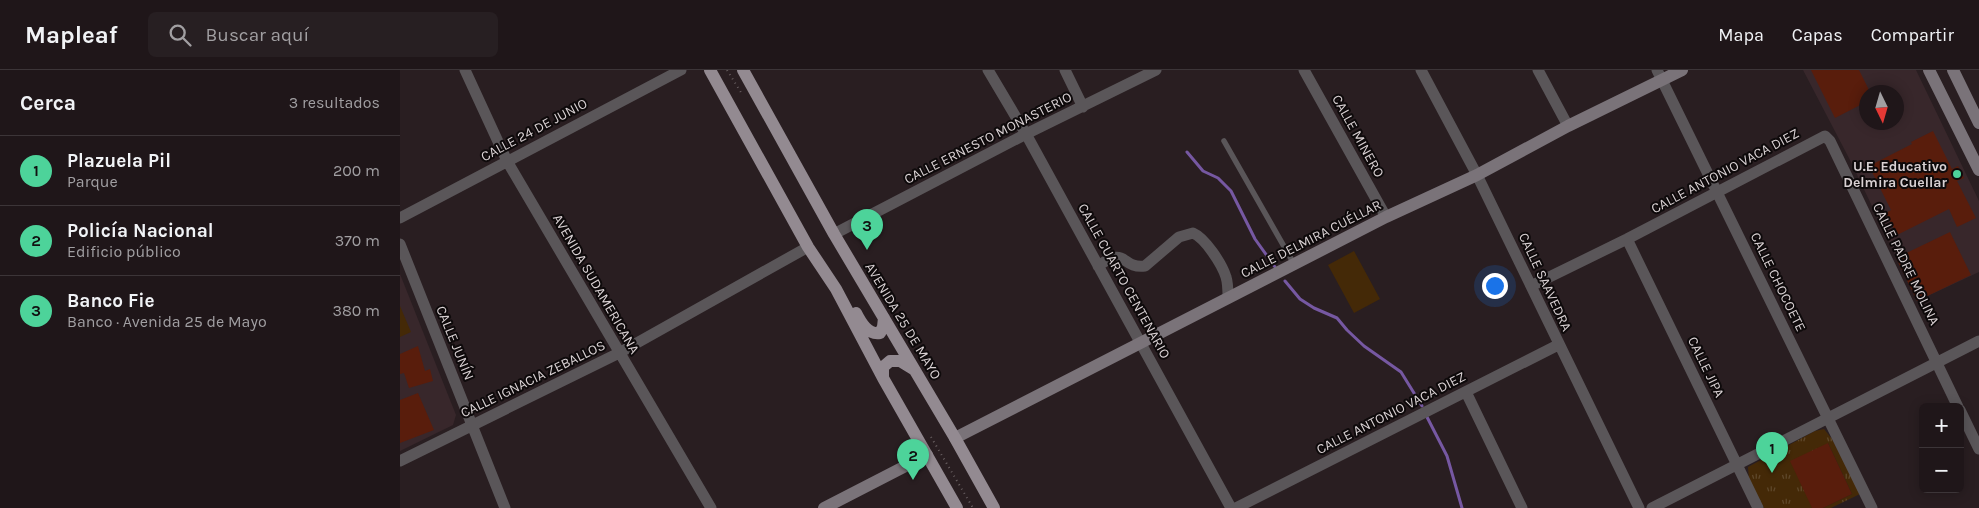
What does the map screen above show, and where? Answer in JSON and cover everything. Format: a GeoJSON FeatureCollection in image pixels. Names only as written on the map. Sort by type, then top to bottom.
{"type":"FeatureCollection","features":[{"type":"Feature","properties":{"kind":"main road"},"geometry":{"type":"LineString","coordinates":[[710,70],[808,247],[836,289],[883,378],[957,508]]}},
{"type":"Feature","properties":{"kind":"main road","name":"AVENIDA 25 DE MAYO"},"geometry":{"type":"LineString","coordinates":[[743,70],[834,234],[955,438],[994,508]]}},
{"type":"Feature","properties":{"kind":"main road","name":"CALLE DELMIRA CUÉLLAR"},"geometry":{"type":"LineString","coordinates":[[955,438],[1386,216],[1476,175],[1659,75],[1682,70]]}},
{"type":"Feature","properties":{"kind":"main road"},"geometry":{"type":"LineString","coordinates":[[1929,70],[1979,170]]}},
{"type":"Feature","properties":{"kind":"main road"},"geometry":{"type":"LineString","coordinates":[[1955,70],[1979,123]]}},
{"type":"Feature","properties":{"kind":"main road"},"geometry":{"type":"LineString","coordinates":[[836,289],[846,297],[860,321],[869,331],[875,334],[880,333],[884,318]]}},
{"type":"Feature","properties":{"kind":"main road"},"geometry":{"type":"LineString","coordinates":[[883,378],[883,367],[890,361],[900,361],[915,371]]}},
{"type":"Feature","properties":{"kind":"main road"},"geometry":{"type":"LineString","coordinates":[[824,508],[927,456]]}},
{"type":"Feature","properties":{"kind":"street","name":"AVENIDA SUDAMERICANA"},"geometry":{"type":"LineString","coordinates":[[465,70],[507,161],[711,508]]}},
{"type":"Feature","properties":{"kind":"street","name":"CALLE 24 DE JUNIO"},"geometry":{"type":"LineString","coordinates":[[400,218],[682,70]]}},
{"type":"Feature","properties":{"kind":"street","name":"CALLE CUARTO CENTENARIO"},"geometry":{"type":"LineString","coordinates":[[988,70],[1026,134],[1231,508]]}},
{"type":"Feature","properties":{"kind":"street"},"geometry":{"type":"LineString","coordinates":[[1066,70],[1084,107]]}},
{"type":"Feature","properties":{"kind":"street","name":"CALLE ERNESTO MONASTERIO"},"geometry":{"type":"LineString","coordinates":[[834,234],[1026,134],[1156,70]]}},
{"type":"Feature","properties":{"kind":"street","name":"CALLE MINERO"},"geometry":{"type":"LineString","coordinates":[[1304,70],[1386,216]]}},
{"type":"Feature","properties":{"kind":"street","name":"CALLE SAAVEDRA"},"geometry":{"type":"LineString","coordinates":[[1421,70],[1476,175],[1639,508]]}},
{"type":"Feature","properties":{"kind":"street"},"geometry":{"type":"LineString","coordinates":[[1538,70],[1568,126]]}},
{"type":"Feature","properties":{"kind":"street","name":"CALLE CHOCOETE"},"geometry":{"type":"LineString","coordinates":[[1659,75],[1872,508]]}},
{"type":"Feature","properties":{"kind":"street","name":"CALLE ANTONIO VACA DIEZ"},"geometry":{"type":"LineString","coordinates":[[1531,286],[1627,240],[1825,136]]}},
{"type":"Feature","properties":{"kind":"street","name":"CALLE PADRE MOLINA"},"geometry":{"type":"LineString","coordinates":[[1825,136],[1830,141],[1956,403]]}},
{"type":"Feature","properties":{"kind":"street"},"geometry":{"type":"LineString","coordinates":[[1098,266],[1117,256],[1138,267],[1145,266],[1179,237],[1192,233],[1200,236],[1221,266],[1227,278],[1228,298]]}},
{"type":"Feature","properties":{"kind":"street","name":"CALLE JIPA"},"geometry":{"type":"LineString","coordinates":[[1627,240],[1758,508]]}},
{"type":"Feature","properties":{"kind":"street","name":"CALLE JUNÍN"},"geometry":{"type":"LineString","coordinates":[[400,244],[505,508]]}},
{"type":"Feature","properties":{"kind":"street","name":"CALLE IGNACIA ZEBALLOS"},"geometry":{"type":"LineString","coordinates":[[400,461],[619,353],[808,247]]}},
{"type":"Feature","properties":{"kind":"street"},"geometry":{"type":"LineString","coordinates":[[1652,508],[1979,341]]}},
{"type":"Feature","properties":{"kind":"street","name":"CALLE ANTONIO VACA DIEZ"},"geometry":{"type":"LineString","coordinates":[[1236,508],[1558,345]]}},
{"type":"Feature","properties":{"kind":"street"},"geometry":{"type":"LineString","coordinates":[[1466,392],[1522,508]]}},
{"type":"Feature","properties":{"kind":"street"},"geometry":{"type":"LineString","coordinates":[[1964,418],[1979,449]]}},
{"type":"Feature","properties":{"kind":"lane"},"geometry":{"type":"LineString","coordinates":[[1224,142],[1294,264]]}},
{"type":"Feature","properties":{"kind":"shaded area"},"geometry":{"type":"Polygon","coordinates":[[[1803,70],[1916,70],[1979,201],[1979,272],[1917,301],[1851,162],[1803,70]]]}},
{"type":"Feature","properties":{"kind":"shaded area"},"geometry":{"type":"Polygon","coordinates":[[[400,274],[456,415],[453,425],[400,451],[400,274]]]}},
{"type":"Feature","properties":{"kind":"green space"},"geometry":{"type":"Polygon","coordinates":[[[1354,251],[1380,299],[1354,313],[1328,265],[1354,251]]]}},
{"type":"Feature","properties":{"kind":"green space"},"geometry":{"type":"Polygon","coordinates":[[[400,306],[411,332],[400,337],[400,306]]]}},
{"type":"Feature","properties":{"kind":"green space"},"geometry":{"type":"Polygon","coordinates":[[[1824,429],[1832,439],[1860,494],[1831,508],[1823,508],[1852,494],[1828,443],[1812,508],[1764,508],[1749,479],[1748,467],[1815,431],[1824,429]]]}},
{"type":"Feature","properties":{"kind":"building"},"geometry":{"type":"Polygon","coordinates":[[[1811,70],[1859,70],[1866,85],[1859,85],[1859,106],[1835,118],[1811,70]]]}},
{"type":"Feature","properties":{"kind":"building"},"geometry":{"type":"Polygon","coordinates":[[[1933,131],[1952,169],[1958,166],[1964,178],[1957,181],[1976,218],[1957,227],[1949,209],[1897,235],[1886,213],[1891,210],[1869,166],[1933,131]]]}},
{"type":"Feature","properties":{"kind":"building"},"geometry":{"type":"Polygon","coordinates":[[[1950,232],[1971,275],[1917,301],[1896,258],[1950,232]]]}},
{"type":"Feature","properties":{"kind":"building"},"geometry":{"type":"Polygon","coordinates":[[[418,346],[425,371],[430,369],[433,381],[409,388],[404,373],[400,374],[400,354],[418,346]]]}},
{"type":"Feature","properties":{"kind":"building"},"geometry":{"type":"Polygon","coordinates":[[[418,393],[434,430],[400,443],[400,400],[418,393]]]}},
{"type":"Feature","properties":{"kind":"building"},"geometry":{"type":"Polygon","coordinates":[[[1828,443],[1852,494],[1823,508],[1812,508],[1790,461],[1828,443]]]}},
{"type":"Feature","properties":{"kind":"waterway"},"geometry":{"type":"LineString","coordinates":[[1187,152],[1203,171],[1218,178],[1231,191],[1255,239],[1275,267]]}},
{"type":"Feature","properties":{"kind":"waterway"},"geometry":{"type":"LineString","coordinates":[[1285,281],[1300,299],[1314,308],[1337,318],[1364,346],[1401,372],[1422,406]]}},
{"type":"Feature","properties":{"kind":"waterway"},"geometry":{"type":"LineString","coordinates":[[1427,417],[1447,456],[1462,508]]}},
{"type":"Feature","properties":{"kind":"place","name":"U.E. Educativo Delmira Cuellar"},"geometry":{"type":"Point","coordinates":[1957,174]}},
{"type":"Feature","properties":{"kind":"place","name":"Banco Fie"},"geometry":{"type":"Point","coordinates":[867,250]}},
{"type":"Feature","properties":{"kind":"place","name":"Plazuela Pil"},"geometry":{"type":"Point","coordinates":[1772,473]}},
{"type":"Feature","properties":{"kind":"place","name":"Policía Nacional"},"geometry":{"type":"Point","coordinates":[913,480]}}]}
